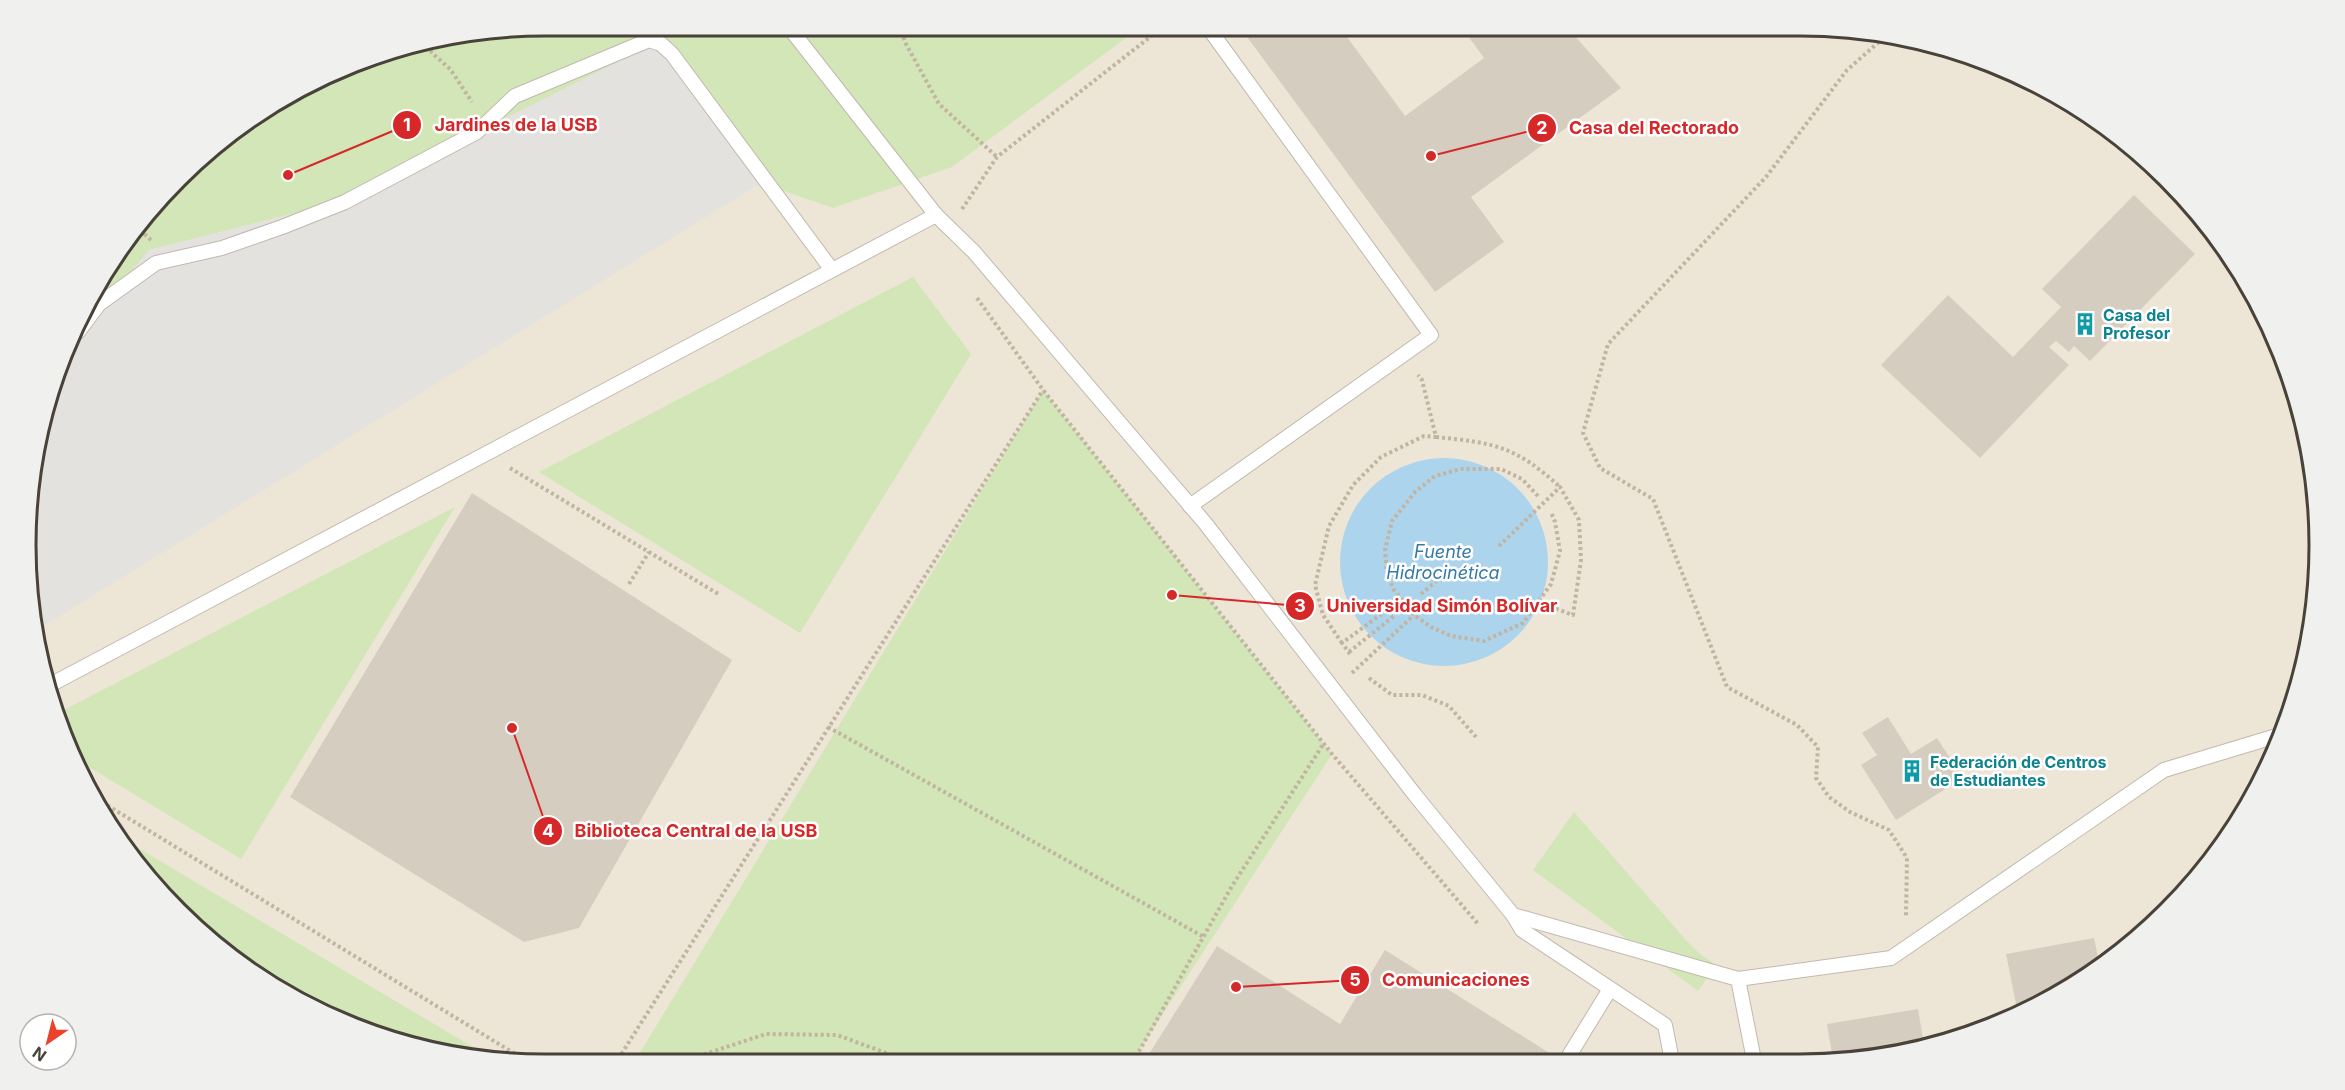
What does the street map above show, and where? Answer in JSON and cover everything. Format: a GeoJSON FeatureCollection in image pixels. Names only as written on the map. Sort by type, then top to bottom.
{"type":"FeatureCollection","features":[{"type":"Feature","properties":{"kind":"lane"},"geometry":{"type":"LineString","coordinates":[[797,36],[936,215],[974,252],[1190,506],[1415,795],[1513,915],[1522,930],[1665,1025],[1671,1054]]}},
{"type":"Feature","properties":{"kind":"lane"},"geometry":{"type":"LineString","coordinates":[[1190,506],[1431,335],[1214,36]]}},
{"type":"Feature","properties":{"kind":"lane"},"geometry":{"type":"LineString","coordinates":[[90,315],[99,304],[156,263],[222,248],[345,202],[477,132],[515,96],[649,40],[661,44],[672,54],[832,270]]}},
{"type":"Feature","properties":{"kind":"lane"},"geometry":{"type":"LineString","coordinates":[[55,682],[936,215]]}},
{"type":"Feature","properties":{"kind":"lane"},"geometry":{"type":"LineString","coordinates":[[1513,915],[1738,979],[1891,958],[2164,770],[2271,738]]}},
{"type":"Feature","properties":{"kind":"lane"},"geometry":{"type":"LineString","coordinates":[[1738,979],[1753,1054]]}},
{"type":"Feature","properties":{"kind":"lane"},"geometry":{"type":"LineString","coordinates":[[1570,1054],[1610,989]]}},
{"type":"Feature","properties":{"kind":"path"},"geometry":{"type":"LineString","coordinates":[[903,36],[939,104],[997,157]]}},
{"type":"Feature","properties":{"kind":"path"},"geometry":{"type":"LineString","coordinates":[[949,228],[997,157],[1151,36]]}},
{"type":"Feature","properties":{"kind":"path"},"geometry":{"type":"LineString","coordinates":[[1879,42],[1847,70],[1766,177],[1608,344],[1583,433],[1600,468],[1653,499],[1727,687],[1797,725],[1818,747],[1816,778],[1829,797],[1850,812],[1889,830],[1907,858],[1905,948]]}},
{"type":"Feature","properties":{"kind":"path"},"geometry":{"type":"LineString","coordinates":[[430,49],[450,69],[464,88],[473,104],[477,132]]}},
{"type":"Feature","properties":{"kind":"path"},"geometry":{"type":"LineString","coordinates":[[973,293],[1042,390],[1324,743],[1479,925]]}},
{"type":"Feature","properties":{"kind":"path"},"geometry":{"type":"LineString","coordinates":[[1405,354],[1422,380],[1436,437]]}},
{"type":"Feature","properties":{"kind":"path"},"geometry":{"type":"LineString","coordinates":[[621,1054],[1042,390]]}},
{"type":"Feature","properties":{"kind":"path"},"geometry":{"type":"LineString","coordinates":[[1394,616],[1349,653],[1323,615],[1315,585],[1329,525],[1353,485],[1381,457],[1424,436],[1483,442],[1512,451],[1560,487],[1578,520],[1581,560],[1573,615],[1538,602]]}},
{"type":"Feature","properties":{"kind":"path"},"geometry":{"type":"LineString","coordinates":[[518,461],[507,466],[720,595]]}},
{"type":"Feature","properties":{"kind":"path"},"geometry":{"type":"LineString","coordinates":[[1538,496],[1522,480],[1502,469],[1461,468],[1435,476],[1415,492],[1392,521],[1384,550],[1387,574],[1394,590],[1414,615],[1431,627],[1451,636],[1484,640],[1523,623],[1551,584],[1560,551],[1556,522],[1551,512]]}},
{"type":"Feature","properties":{"kind":"path"},"geometry":{"type":"LineString","coordinates":[[1499,546],[1560,487]]}},
{"type":"Feature","properties":{"kind":"path"},"geometry":{"type":"LineString","coordinates":[[629,584],[649,552]]}},
{"type":"Feature","properties":{"kind":"path"},"geometry":{"type":"LineString","coordinates":[[1421,594],[1452,568]]}},
{"type":"Feature","properties":{"kind":"path"},"geometry":{"type":"LineString","coordinates":[[1342,643],[1402,600]]}},
{"type":"Feature","properties":{"kind":"path"},"geometry":{"type":"LineString","coordinates":[[1346,679],[1414,615]]}},
{"type":"Feature","properties":{"kind":"path"},"geometry":{"type":"LineString","coordinates":[[1369,678],[1392,695],[1422,695],[1449,706],[1476,737]]}},
{"type":"Feature","properties":{"kind":"path"},"geometry":{"type":"LineString","coordinates":[[828,727],[1204,937]]}},
{"type":"Feature","properties":{"kind":"path"},"geometry":{"type":"LineString","coordinates":[[1138,1054],[1232,886],[1324,743]]}},
{"type":"Feature","properties":{"kind":"path"},"geometry":{"type":"LineString","coordinates":[[108,805],[514,1053]]}},
{"type":"Feature","properties":{"kind":"path"},"geometry":{"type":"LineString","coordinates":[[705,1054],[766,1034],[837,1035],[889,1054]]}},
{"type":"Feature","properties":{"kind":"shaded area"},"geometry":{"type":"Polygon","coordinates":[[[1800,36],[1866,40],[1899,46],[1932,53],[1995,75],[2025,88],[2083,122],[2136,162],[2160,185],[2183,209],[2223,262],[2257,320],[2270,350],[2292,413],[2299,446],[2305,479],[2309,545],[2305,611],[2299,644],[2292,677],[2270,740],[2241,800],[2204,855],[2160,905],[2110,949],[2054,986],[1995,1015],[1932,1037],[1866,1050],[1800,1054],[545,1054],[479,1050],[446,1044],[413,1037],[350,1015],[290,986],[235,949],[209,928],[162,881],[141,855],[104,800],[88,770],[63,709],[46,644],[37,578],[37,512],[40,479],[53,413],[63,381],[88,320],[104,290],[141,235],[162,209],[209,162],[235,141],[290,104],[350,75],[413,53],[479,40],[512,37],[1800,36]]]}},
{"type":"Feature","properties":{"kind":"shaded area"},"geometry":{"type":"Polygon","coordinates":[[[657,42],[761,183],[43,627],[36,545],[40,479],[53,413],[84,329],[149,250],[336,203],[657,42]]]}},
{"type":"Feature","properties":{"kind":"green space"},"geometry":{"type":"Polygon","coordinates":[[[545,36],[1129,36],[952,167],[833,208],[761,183],[336,203],[149,250],[84,329],[104,290],[141,235],[162,209],[209,162],[235,141],[290,104],[350,75],[413,53],[479,40],[545,36]]]}},
{"type":"Feature","properties":{"kind":"green space"},"geometry":{"type":"Polygon","coordinates":[[[913,277],[971,354],[800,633],[539,472],[913,277]]]}},
{"type":"Feature","properties":{"kind":"green space"},"geometry":{"type":"Polygon","coordinates":[[[1043,390],[1332,754],[1137,1054],[639,1054],[1043,390]]]}},
{"type":"Feature","properties":{"kind":"green space"},"geometry":{"type":"Polygon","coordinates":[[[455,507],[241,859],[86,765],[63,710],[455,507]]]}},
{"type":"Feature","properties":{"kind":"green space"},"geometry":{"type":"Polygon","coordinates":[[[1574,812],[1685,939],[1716,965],[1698,991],[1533,870],[1574,812]]]}},
{"type":"Feature","properties":{"kind":"green space"},"geometry":{"type":"Polygon","coordinates":[[[135,846],[477,1050],[413,1037],[381,1027],[320,1002],[290,986],[235,949],[209,928],[162,881],[135,846]]]}},
{"type":"Feature","properties":{"kind":"water","name":"Fuente Hidrocinética"},"geometry":{"type":"Polygon","coordinates":[[[1444,458],[1464,460],[1484,466],[1518,488],[1540,522],[1546,542],[1548,562],[1546,582],[1540,602],[1518,636],[1484,658],[1464,664],[1444,666],[1424,664],[1404,658],[1370,636],[1348,602],[1342,582],[1340,562],[1342,542],[1348,522],[1370,488],[1404,466],[1424,460],[1444,458]]]}},
{"type":"Feature","properties":{"kind":"building"},"geometry":{"type":"Polygon","coordinates":[[[1246,36],[1346,36],[1405,116],[1484,58],[1468,36],[1575,36],[1621,88],[1471,197],[1504,242],[1435,292],[1246,36]]]}},
{"type":"Feature","properties":{"kind":"building","name":"Casa del Profesor"},"geometry":{"type":"Polygon","coordinates":[[[2134,195],[2195,254],[2090,361],[2074,346],[2069,352],[2056,341],[2049,347],[2069,365],[1980,458],[1881,365],[1948,295],[2013,357],[2061,307],[2042,289],[2134,195]]]}},
{"type":"Feature","properties":{"kind":"building"},"geometry":{"type":"Polygon","coordinates":[[[472,493],[732,660],[579,928],[524,942],[290,797],[472,493]]]}},
{"type":"Feature","properties":{"kind":"building","name":"Federación de Centros de Estudiantes"},"geometry":{"type":"Polygon","coordinates":[[[1888,717],[1911,754],[1937,738],[1963,778],[1896,820],[1861,765],[1877,755],[1862,733],[1888,717]]]}},
{"type":"Feature","properties":{"kind":"building"},"geometry":{"type":"Polygon","coordinates":[[[2094,938],[2098,957],[2054,986],[2016,1006],[2006,954],[2094,938]]]}},
{"type":"Feature","properties":{"kind":"building"},"geometry":{"type":"Polygon","coordinates":[[[1217,946],[1340,1024],[1385,950],[1551,1054],[1149,1054],[1217,946]]]}},
{"type":"Feature","properties":{"kind":"building"},"geometry":{"type":"Polygon","coordinates":[[[1918,1009],[1923,1039],[1866,1050],[1832,1053],[1827,1024],[1918,1009]]]}},
{"type":"Feature","properties":{"kind":"place","name":"Casa del Rectorado"},"geometry":{"type":"Point","coordinates":[1431,156]}},
{"type":"Feature","properties":{"kind":"place","name":"Jardines de la USB"},"geometry":{"type":"Point","coordinates":[288,175]}},
{"type":"Feature","properties":{"kind":"place","name":"Casa del Profesor"},"geometry":{"type":"Point","coordinates":[2085,324]}},
{"type":"Feature","properties":{"kind":"place","name":"Universidad Simón Bolívar"},"geometry":{"type":"Point","coordinates":[1172,595]}},
{"type":"Feature","properties":{"kind":"place","name":"Biblioteca Central de la USB"},"geometry":{"type":"Point","coordinates":[512,728]}},
{"type":"Feature","properties":{"kind":"place","name":"Federación de Centros de Estudiantes"},"geometry":{"type":"Point","coordinates":[1912,771]}},
{"type":"Feature","properties":{"kind":"place","name":"Comunicaciones"},"geometry":{"type":"Point","coordinates":[1236,987]}}]}
